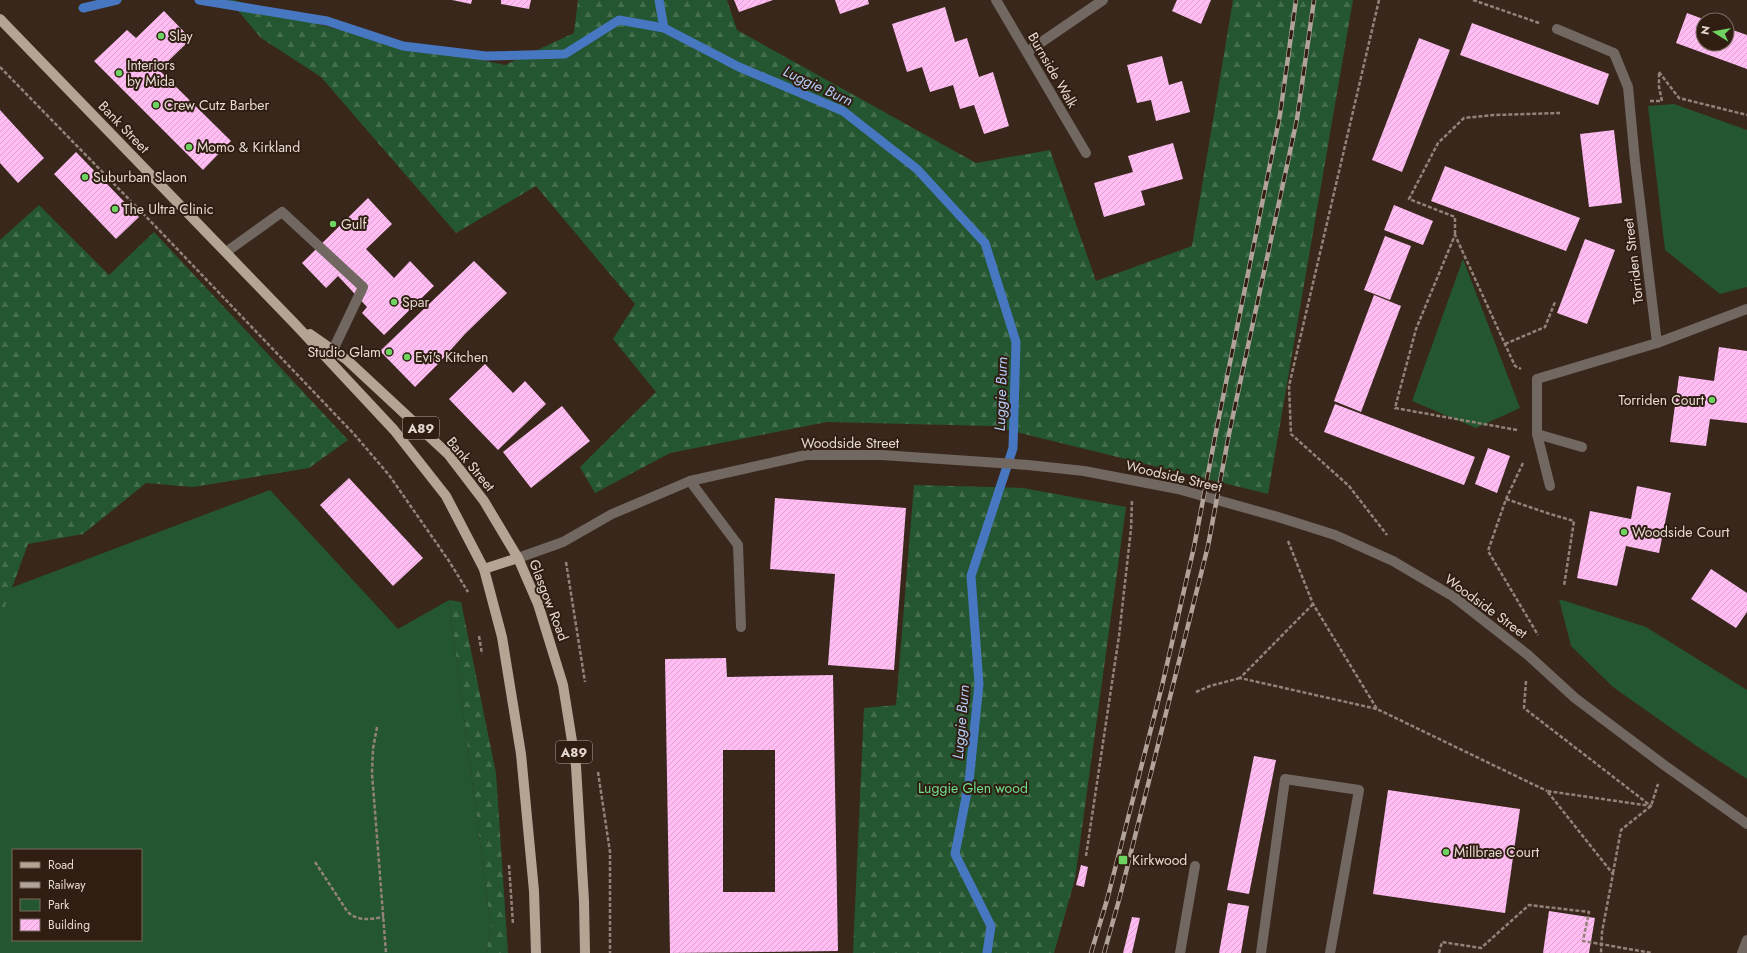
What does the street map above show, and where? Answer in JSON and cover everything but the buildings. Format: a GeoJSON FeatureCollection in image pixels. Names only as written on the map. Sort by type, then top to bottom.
{"type":"FeatureCollection","features":[{"type":"Feature","properties":{"kind":"main road","name":"Bank Street"},"geometry":{"type":"LineString","coordinates":[[0,18],[295,324],[394,430],[446,496],[484,569]]}},
{"type":"Feature","properties":{"kind":"main road","name":"Bank Street"},"geometry":{"type":"LineString","coordinates":[[295,324],[348,360],[448,454],[484,501],[518,558]]}},
{"type":"Feature","properties":{"kind":"main road","name":"Glasgow Road"},"geometry":{"type":"LineString","coordinates":[[484,569],[518,558],[538,604],[564,685],[576,766],[584,900],[585,953]]}},
{"type":"Feature","properties":{"kind":"main road","name":"A89"},"geometry":{"type":"LineString","coordinates":[[484,569],[502,637],[521,754],[534,891],[536,953]]}},
{"type":"Feature","properties":{"kind":"street","name":"Burnside Walk"},"geometry":{"type":"LineString","coordinates":[[996,0],[1086,153]]}},
{"type":"Feature","properties":{"kind":"street"},"geometry":{"type":"LineString","coordinates":[[1026,52],[1103,0]]}},
{"type":"Feature","properties":{"kind":"street","name":"Torriden Street"},"geometry":{"type":"LineString","coordinates":[[1557,29],[1614,53],[1628,87],[1635,161],[1657,343]]}},
{"type":"Feature","properties":{"kind":"street"},"geometry":{"type":"LineString","coordinates":[[226,252],[282,212],[363,287],[333,350]]}},
{"type":"Feature","properties":{"kind":"street"},"geometry":{"type":"LineString","coordinates":[[1550,486],[1537,434],[1537,379],[1657,343],[1747,309]]}},
{"type":"Feature","properties":{"kind":"street"},"geometry":{"type":"LineString","coordinates":[[1537,434],[1582,447]]}},
{"type":"Feature","properties":{"kind":"street","name":"Woodside Street"},"geometry":{"type":"LineString","coordinates":[[518,558],[563,542],[612,514],[690,482],[806,454],[882,455],[1028,465],[1084,471],[1178,489],[1278,517],[1335,535],[1393,561],[1454,597],[1528,655],[1574,698],[1747,824]]}},
{"type":"Feature","properties":{"kind":"street"},"geometry":{"type":"LineString","coordinates":[[690,482],[738,545],[741,627]]}},
{"type":"Feature","properties":{"kind":"street"},"geometry":{"type":"LineString","coordinates":[[1261,953],[1285,779],[1359,790],[1330,953]]}},
{"type":"Feature","properties":{"kind":"street"},"geometry":{"type":"LineString","coordinates":[[1180,953],[1195,866]]}},
{"type":"Feature","properties":{"kind":"street"},"geometry":{"type":"LineString","coordinates":[[1742,953],[1747,940]]}},
{"type":"Feature","properties":{"kind":"path"},"geometry":{"type":"LineString","coordinates":[[1380,0],[1289,386],[1291,434],[1349,486],[1390,538]]}},
{"type":"Feature","properties":{"kind":"path"},"geometry":{"type":"LineString","coordinates":[[1473,0],[1557,29]]}},
{"type":"Feature","properties":{"kind":"path"},"geometry":{"type":"LineString","coordinates":[[0,67],[354,434],[389,475],[449,561],[468,593]]}},
{"type":"Feature","properties":{"kind":"path"},"geometry":{"type":"LineString","coordinates":[[1659,87],[1659,72],[1680,98],[1747,115]]}},
{"type":"Feature","properties":{"kind":"path"},"geometry":{"type":"LineString","coordinates":[[1540,639],[1488,551],[1506,499],[1537,434],[1395,408],[1416,329],[1455,234],[1455,217],[1409,199],[1438,143],[1464,118],[1494,115],[1560,113]]}},
{"type":"Feature","properties":{"kind":"path"},"geometry":{"type":"LineString","coordinates":[[1455,234],[1515,366],[1537,379]]}},
{"type":"Feature","properties":{"kind":"path"},"geometry":{"type":"LineString","coordinates":[[1505,344],[1545,327],[1556,302]]}},
{"type":"Feature","properties":{"kind":"path"},"geometry":{"type":"LineString","coordinates":[[1086,856],[1119,636],[1131,529],[1132,480]]}},
{"type":"Feature","properties":{"kind":"path"},"geometry":{"type":"LineString","coordinates":[[1506,499],[1574,521],[1564,586]]}},
{"type":"Feature","properties":{"kind":"path"},"geometry":{"type":"LineString","coordinates":[[1278,517],[1313,604],[1377,709]]}},
{"type":"Feature","properties":{"kind":"path"},"geometry":{"type":"LineString","coordinates":[[1240,678],[1313,604]]}},
{"type":"Feature","properties":{"kind":"path"},"geometry":{"type":"LineString","coordinates":[[478,631],[484,662]]}},
{"type":"Feature","properties":{"kind":"path"},"geometry":{"type":"LineString","coordinates":[[1528,655],[1524,708],[1651,806]]}},
{"type":"Feature","properties":{"kind":"path"},"geometry":{"type":"LineString","coordinates":[[1196,692],[1210,686],[1240,678],[1377,709],[1547,791],[1651,806]]}},
{"type":"Feature","properties":{"kind":"path"},"geometry":{"type":"LineString","coordinates":[[378,727],[373,749],[372,773],[386,953]]}},
{"type":"Feature","properties":{"kind":"path"},"geometry":{"type":"LineString","coordinates":[[1601,953],[1601,945],[1621,830],[1651,806],[1664,765]]}},
{"type":"Feature","properties":{"kind":"path"},"geometry":{"type":"LineString","coordinates":[[1547,791],[1613,874]]}},
{"type":"Feature","properties":{"kind":"path"},"geometry":{"type":"LineString","coordinates":[[509,858],[513,929]]}},
{"type":"Feature","properties":{"kind":"path"},"geometry":{"type":"LineString","coordinates":[[316,862],[347,911],[353,917],[365,919],[384,917]]}},
{"type":"Feature","properties":{"kind":"path"},"geometry":{"type":"LineString","coordinates":[[1439,953],[1442,942],[1481,948],[1528,905],[1589,912],[1583,942],[1652,953]]}},
{"type":"Feature","properties":{"kind":"green space"},"geometry":{"type":"Polygon","coordinates":[[[229,0],[234,0],[332,28],[505,65],[574,33],[578,0],[727,0],[737,30],[976,163],[1050,150],[1096,281],[1192,246],[1233,0],[1353,0],[1268,494],[992,426],[827,422],[670,453],[595,493],[580,467],[656,392],[613,339],[635,304],[536,186],[456,233],[321,77],[261,38],[229,0]]]}},
{"type":"Feature","properties":{"kind":"green space"},"geometry":{"type":"Polygon","coordinates":[[[1674,104],[1747,130],[1747,287],[1720,294],[1665,250],[1648,106],[1674,104]]]}},
{"type":"Feature","properties":{"kind":"green space"},"geometry":{"type":"Polygon","coordinates":[[[39,205],[109,275],[154,232],[348,440],[309,468],[193,487],[146,483],[83,534],[28,544],[2,615],[0,616],[0,240],[39,205]]]}},
{"type":"Feature","properties":{"kind":"green space"},"geometry":{"type":"Polygon","coordinates":[[[1463,259],[1520,408],[1476,428],[1412,401],[1463,259]]]}},
{"type":"Feature","properties":{"kind":"green space","name":"Luggie Glen wood"},"geometry":{"type":"Polygon","coordinates":[[[914,485],[1023,488],[1126,507],[1075,879],[1054,953],[853,953],[864,708],[896,705],[914,485]]]}},
{"type":"Feature","properties":{"kind":"green space"},"geometry":{"type":"Polygon","coordinates":[[[270,490],[398,629],[449,600],[491,928],[486,953],[0,953],[0,592],[270,490]]]}},
{"type":"Feature","properties":{"kind":"green space"},"geometry":{"type":"Polygon","coordinates":[[[1559,599],[1646,627],[1747,690],[1747,779],[1698,747],[1613,687],[1571,646],[1559,599]]]}},
{"type":"Feature","properties":{"kind":"green space"},"geometry":{"type":"Polygon","coordinates":[[[449,600],[461,602],[496,773],[508,953],[486,953],[491,928],[449,600]]]}},
{"type":"Feature","properties":{"kind":"waterway"},"geometry":{"type":"LineString","coordinates":[[83,8],[117,0]]}},
{"type":"Feature","properties":{"kind":"waterway"},"geometry":{"type":"LineString","coordinates":[[199,0],[327,21],[403,46],[486,56],[565,54],[619,20],[664,28]]}},
{"type":"Feature","properties":{"kind":"waterway","name":"Luggie Burn"},"geometry":{"type":"LineString","coordinates":[[659,0],[664,28],[739,67],[843,111],[917,169],[985,243],[1016,342],[1013,448],[971,576],[979,684],[969,782],[955,854],[991,926],[987,953]]}},
{"type":"Feature","properties":{"kind":"railway"},"geometry":{"type":"LineString","coordinates":[[1091,953],[1107,900],[1162,686],[1194,547],[1280,115],[1296,0]]}},
{"type":"Feature","properties":{"kind":"railway"},"geometry":{"type":"LineString","coordinates":[[1104,953],[1119,900],[1208,546],[1229,434],[1297,119],[1314,0]]}},
{"type":"Feature","properties":{"kind":"place","name":"Slay"},"geometry":{"type":"Point","coordinates":[161,36]}},
{"type":"Feature","properties":{"kind":"place","name":"Interiors by Mida"},"geometry":{"type":"Point","coordinates":[119,73]}},
{"type":"Feature","properties":{"kind":"place","name":"Crew Cutz Barber"},"geometry":{"type":"Point","coordinates":[156,105]}},
{"type":"Feature","properties":{"kind":"place","name":"Momo & Kirkland"},"geometry":{"type":"Point","coordinates":[189,147]}},
{"type":"Feature","properties":{"kind":"place","name":"Suburban Slaon"},"geometry":{"type":"Point","coordinates":[85,177]}},
{"type":"Feature","properties":{"kind":"place","name":"The Ultra Clinic"},"geometry":{"type":"Point","coordinates":[115,209]}},
{"type":"Feature","properties":{"kind":"place","name":"Gulf"},"geometry":{"type":"Point","coordinates":[333,224]}},
{"type":"Feature","properties":{"kind":"place","name":"Spar"},"geometry":{"type":"Point","coordinates":[394,302]}},
{"type":"Feature","properties":{"kind":"place","name":"Studio Glam"},"geometry":{"type":"Point","coordinates":[389,352]}},
{"type":"Feature","properties":{"kind":"place","name":"Evi's Kitchen"},"geometry":{"type":"Point","coordinates":[407,357]}},
{"type":"Feature","properties":{"kind":"place","name":"Torriden Court"},"geometry":{"type":"Point","coordinates":[1712,400]}},
{"type":"Feature","properties":{"kind":"place","name":"Woodside Court"},"geometry":{"type":"Point","coordinates":[1624,532]}},
{"type":"Feature","properties":{"kind":"place","name":"Millbrae Court"},"geometry":{"type":"Point","coordinates":[1446,852]}},
{"type":"Feature","properties":{"kind":"place","name":"Kirkwood"},"geometry":{"type":"Point","coordinates":[1123,860]}}]}
